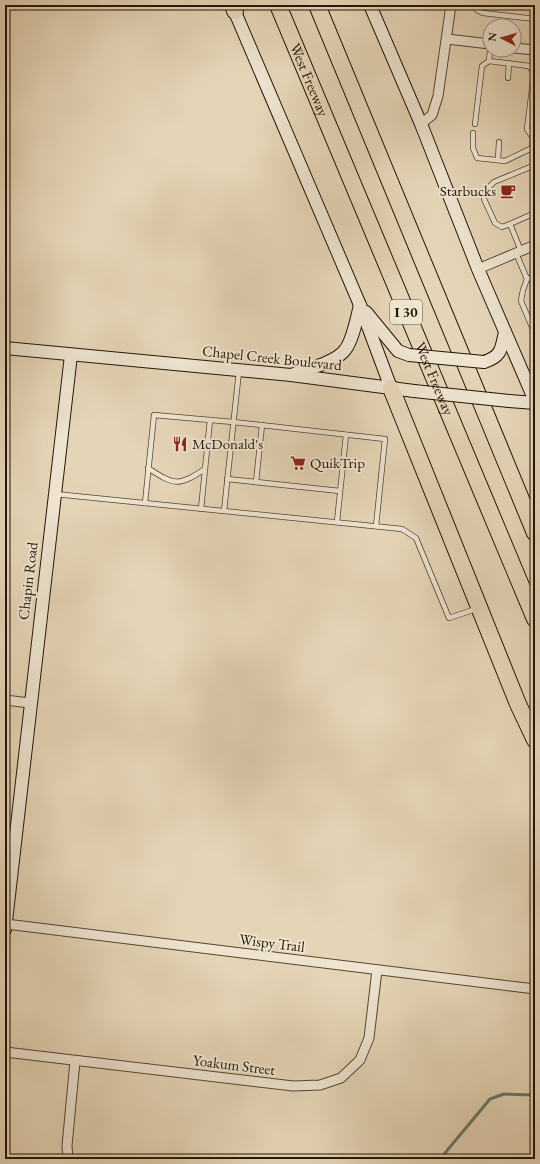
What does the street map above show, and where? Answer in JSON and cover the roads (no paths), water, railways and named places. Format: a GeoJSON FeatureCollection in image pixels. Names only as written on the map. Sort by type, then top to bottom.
{"type":"FeatureCollection","features":[{"type":"Feature","properties":{"kind":"highway","name":"West Freeway"},"geometry":{"type":"LineString","coordinates":[[278,5],[535,619]]}},
{"type":"Feature","properties":{"kind":"highway","name":"I 30"},"geometry":{"type":"LineString","coordinates":[[317,5],[535,533]]}},
{"type":"Feature","properties":{"kind":"highway"},"geometry":{"type":"LineString","coordinates":[[391,388],[518,704],[535,740]]}},
{"type":"Feature","properties":{"kind":"main road"},"geometry":{"type":"LineString","coordinates":[[370,5],[421,124],[478,269],[535,402]]}},
{"type":"Feature","properties":{"kind":"main road"},"geometry":{"type":"LineString","coordinates":[[233,7],[360,305],[391,388]]}},
{"type":"Feature","properties":{"kind":"main road"},"geometry":{"type":"LineString","coordinates":[[360,305],[398,351],[409,355],[484,362],[493,359],[499,354],[505,332]]}},
{"type":"Feature","properties":{"kind":"main road"},"geometry":{"type":"LineString","coordinates":[[292,375],[330,361],[345,350],[353,332],[360,305]]}},
{"type":"Feature","properties":{"kind":"main road","name":"Chapel Creek Boulevard"},"geometry":{"type":"LineString","coordinates":[[5,348],[292,375],[414,391],[509,401],[535,402]]}},
{"type":"Feature","properties":{"kind":"main road","name":"Chapin Road"},"geometry":{"type":"LineString","coordinates":[[5,927],[70,355]]}},
{"type":"Feature","properties":{"kind":"street"},"geometry":{"type":"LineString","coordinates":[[421,124],[432,115],[438,96],[451,5]]}},
{"type":"Feature","properties":{"kind":"street"},"geometry":{"type":"LineString","coordinates":[[447,39],[482,43]]}},
{"type":"Feature","properties":{"kind":"street"},"geometry":{"type":"LineString","coordinates":[[522,49],[535,50]]}},
{"type":"Feature","properties":{"kind":"street"},"geometry":{"type":"LineString","coordinates":[[478,269],[535,245]]}},
{"type":"Feature","properties":{"kind":"street"},"geometry":{"type":"LineString","coordinates":[[5,700],[30,703]]}},
{"type":"Feature","properties":{"kind":"street","name":"Wispy Trail"},"geometry":{"type":"LineString","coordinates":[[5,927],[535,989]]}},
{"type":"Feature","properties":{"kind":"street","name":"Yoakum Street"},"geometry":{"type":"LineString","coordinates":[[5,1052],[293,1086],[320,1085],[341,1078],[360,1060],[369,1038],[377,970]]}},
{"type":"Feature","properties":{"kind":"street"},"geometry":{"type":"LineString","coordinates":[[68,1159],[66,1146],[76,1061]]}},
{"type":"Feature","properties":{"kind":"lane"},"geometry":{"type":"LineString","coordinates":[[474,5],[477,10],[483,13],[535,19]]}},
{"type":"Feature","properties":{"kind":"lane"},"geometry":{"type":"LineString","coordinates":[[473,134],[473,148],[477,158],[505,161],[532,148],[534,138],[527,129],[534,74],[529,66],[489,61],[482,66],[475,124]]}},
{"type":"Feature","properties":{"kind":"lane"},"geometry":{"type":"LineString","coordinates":[[508,78],[509,63]]}},
{"type":"Feature","properties":{"kind":"lane"},"geometry":{"type":"LineString","coordinates":[[498,160],[499,142]]}},
{"type":"Feature","properties":{"kind":"lane"},"geometry":{"type":"LineString","coordinates":[[535,165],[494,182],[486,190],[484,199],[495,223],[502,227],[535,213]]}},
{"type":"Feature","properties":{"kind":"lane"},"geometry":{"type":"LineString","coordinates":[[510,224],[527,279],[521,301],[535,334]]}},
{"type":"Feature","properties":{"kind":"lane"},"geometry":{"type":"LineString","coordinates":[[527,279],[535,276]]}},
{"type":"Feature","properties":{"kind":"lane"},"geometry":{"type":"LineString","coordinates":[[224,511],[239,370]]}},
{"type":"Feature","properties":{"kind":"lane"},"geometry":{"type":"LineString","coordinates":[[145,503],[154,415],[233,422],[385,439],[376,526]]}},
{"type":"Feature","properties":{"kind":"lane"},"geometry":{"type":"LineString","coordinates":[[201,509],[210,420]]}},
{"type":"Feature","properties":{"kind":"lane"},"geometry":{"type":"LineString","coordinates":[[256,482],[262,425]]}},
{"type":"Feature","properties":{"kind":"lane"},"geometry":{"type":"LineString","coordinates":[[337,522],[346,435]]}},
{"type":"Feature","properties":{"kind":"lane"},"geometry":{"type":"LineString","coordinates":[[148,468],[162,476],[179,482],[188,480],[205,469]]}},
{"type":"Feature","properties":{"kind":"lane"},"geometry":{"type":"LineString","coordinates":[[227,479],[340,491]]}},
{"type":"Feature","properties":{"kind":"lane"},"geometry":{"type":"LineString","coordinates":[[54,494],[402,529],[416,538],[449,618],[479,607]]}},
{"type":"Feature","properties":{"kind":"waterway"},"geometry":{"type":"LineString","coordinates":[[440,1159],[490,1099],[504,1094],[535,1095]]}},
{"type":"Feature","properties":{"kind":"place","name":"Starbucks"},"geometry":{"type":"Point","coordinates":[508,191]}},
{"type":"Feature","properties":{"kind":"place","name":"McDonald's"},"geometry":{"type":"Point","coordinates":[180,444]}},
{"type":"Feature","properties":{"kind":"place","name":"QuikTrip"},"geometry":{"type":"Point","coordinates":[298,463]}}]}
